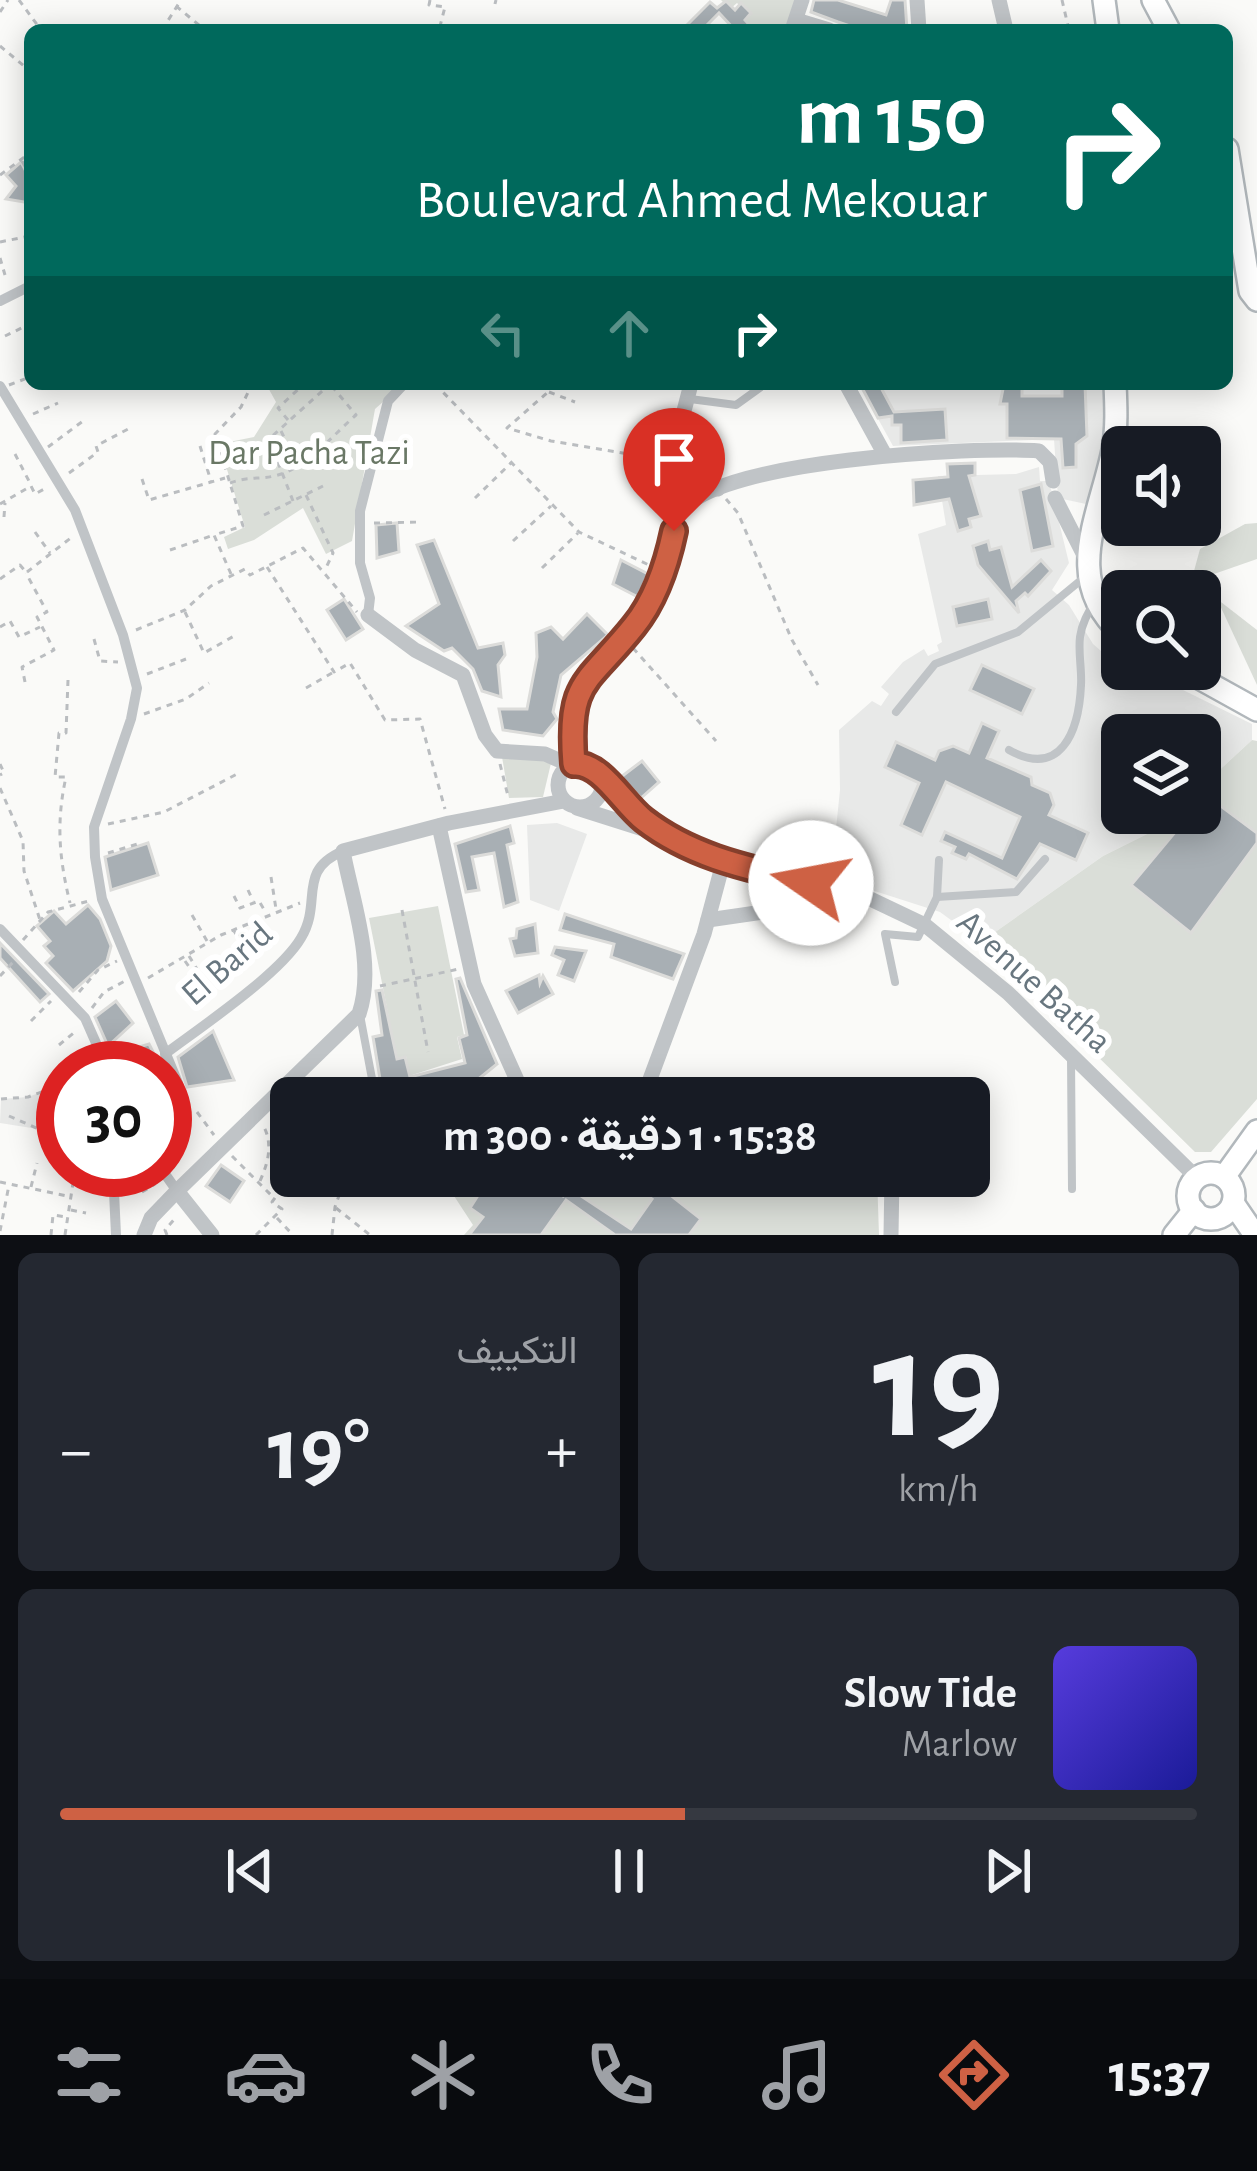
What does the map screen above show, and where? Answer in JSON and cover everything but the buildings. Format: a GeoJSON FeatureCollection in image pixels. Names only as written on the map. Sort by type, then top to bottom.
{"type":"FeatureCollection","features":[{"type":"Feature","properties":{"kind":"main road"},"geometry":{"type":"LineString","coordinates":[[1233,186],[1250,292],[1257,300]]}},
{"type":"Feature","properties":{"kind":"main road"},"geometry":{"type":"LineString","coordinates":[[1101,608],[1086,567],[1114,445],[1115,390]]}},
{"type":"Feature","properties":{"kind":"main road"},"geometry":{"type":"LineString","coordinates":[[1221,690],[1257,710]]}},
{"type":"Feature","properties":{"kind":"main road"},"geometry":{"type":"LineString","coordinates":[[1224,1177],[1257,1131]]}},
{"type":"Feature","properties":{"kind":"main road"},"geometry":{"type":"LineString","coordinates":[[1230,1218],[1233,1190],[1224,1177],[1210,1173],[1198,1178],[1189,1193],[1194,1210],[1205,1218],[1230,1218],[1256,1235]]}},
{"type":"Feature","properties":{"kind":"main road"},"geometry":{"type":"LineString","coordinates":[[1174,1235],[1194,1210]]}},
{"type":"Feature","properties":{"kind":"street"},"geometry":{"type":"LineString","coordinates":[[0,388],[42,452],[82,528],[123,635],[134,679],[131,719],[94,827],[95,857],[102,899],[159,1041]]}},
{"type":"Feature","properties":{"kind":"street"},"geometry":{"type":"LineString","coordinates":[[398,390],[388,400],[360,523],[368,615],[415,650],[463,675],[485,735],[497,751],[545,754],[572,765],[592,766],[602,780],[597,800],[571,804],[559,780],[572,765],[571,724],[577,694],[642,614],[663,572],[682,512],[694,499],[805,466],[885,454],[1039,451],[1050,462],[1054,489],[1086,567]]}},
{"type":"Feature","properties":{"kind":"street"},"geometry":{"type":"LineString","coordinates":[[849,390],[885,454]]}},
{"type":"Feature","properties":{"kind":"street"},"geometry":{"type":"LineString","coordinates":[[690,391],[670,461],[718,490]]}},
{"type":"Feature","properties":{"kind":"street","name":"Avenue Batha"},"geometry":{"type":"LineString","coordinates":[[602,780],[665,836]]}},
{"type":"Feature","properties":{"kind":"street","name":"Avenue Batha"},"geometry":{"type":"LineString","coordinates":[[343,851],[511,810],[571,804],[665,836],[723,863],[877,900],[963,952],[1198,1178]]}},
{"type":"Feature","properties":{"kind":"street"},"geometry":{"type":"LineString","coordinates":[[444,824],[474,984],[516,1077]]}},
{"type":"Feature","properties":{"kind":"street"},"geometry":{"type":"LineString","coordinates":[[192,1167],[224,1147],[359,1013],[364,962],[343,851]]}},
{"type":"Feature","properties":{"kind":"street","name":"El Barid"},"geometry":{"type":"LineString","coordinates":[[182,1041],[277,966],[301,939],[313,881],[323,860],[343,851]]}},
{"type":"Feature","properties":{"kind":"street"},"geometry":{"type":"LineString","coordinates":[[651,1077],[708,920],[723,863]]}},
{"type":"Feature","properties":{"kind":"street"},"geometry":{"type":"LineString","coordinates":[[708,920],[800,906],[811,883]]}},
{"type":"Feature","properties":{"kind":"street"},"geometry":{"type":"LineString","coordinates":[[0,929],[71,1002],[95,1041]]}},
{"type":"Feature","properties":{"kind":"street"},"geometry":{"type":"LineString","coordinates":[[114,1197],[116,1235]]}},
{"type":"Feature","properties":{"kind":"street"},"geometry":{"type":"LineString","coordinates":[[144,1235],[162,1197]]}},
{"type":"Feature","properties":{"kind":"street"},"geometry":{"type":"LineString","coordinates":[[183,1197],[212,1235]]}},
{"type":"Feature","properties":{"kind":"street"},"geometry":{"type":"LineString","coordinates":[[891,1235],[892,1197]]}},
{"type":"Feature","properties":{"kind":"lane"},"geometry":{"type":"LineString","coordinates":[[690,391],[736,405],[757,390]]}},
{"type":"Feature","properties":{"kind":"lane"},"geometry":{"type":"LineString","coordinates":[[896,712],[935,664],[1018,632],[1086,567]]}},
{"type":"Feature","properties":{"kind":"lane"},"geometry":{"type":"LineString","coordinates":[[1009,750],[1038,761],[1050,760],[1064,747],[1082,685],[1079,642],[1095,600]]}},
{"type":"Feature","properties":{"kind":"lane"},"geometry":{"type":"LineString","coordinates":[[937,897],[1016,892],[1046,859]]}},
{"type":"Feature","properties":{"kind":"lane"},"geometry":{"type":"LineString","coordinates":[[895,982],[886,934],[914,938],[925,925],[937,897],[939,860]]}},
{"type":"Feature","properties":{"kind":"lane"},"geometry":{"type":"LineString","coordinates":[[359,1013],[372,1077]]}},
{"type":"Feature","properties":{"kind":"lane"},"geometry":{"type":"LineString","coordinates":[[1071,1055],[1072,1190]]}},
{"type":"Feature","properties":{"kind":"path"},"geometry":{"type":"LineString","coordinates":[[0,12],[8,0]]}},
{"type":"Feature","properties":{"kind":"path"},"geometry":{"type":"LineString","coordinates":[[166,24],[181,0]]}},
{"type":"Feature","properties":{"kind":"path"},"geometry":{"type":"LineString","coordinates":[[430,0],[429,5],[445,7],[442,24]]}},
{"type":"Feature","properties":{"kind":"path"},"geometry":{"type":"LineString","coordinates":[[176,6],[198,24]]}},
{"type":"Feature","properties":{"kind":"path"},"geometry":{"type":"LineString","coordinates":[[445,12],[452,12]]}},
{"type":"Feature","properties":{"kind":"path"},"geometry":{"type":"LineString","coordinates":[[0,46],[24,66]]}},
{"type":"Feature","properties":{"kind":"path"},"geometry":{"type":"LineString","coordinates":[[0,175],[24,158]]}},
{"type":"Feature","properties":{"kind":"path"},"geometry":{"type":"LineString","coordinates":[[21,160],[24,166]]}},
{"type":"Feature","properties":{"kind":"path"},"geometry":{"type":"LineString","coordinates":[[0,258],[5,274]]}},
{"type":"Feature","properties":{"kind":"path"},"geometry":{"type":"LineString","coordinates":[[5,336],[24,327]]}},
{"type":"Feature","properties":{"kind":"path"},"geometry":{"type":"LineString","coordinates":[[170,550],[243,526],[214,434],[244,407],[250,390]]}},
{"type":"Feature","properties":{"kind":"path"},"geometry":{"type":"LineString","coordinates":[[289,421],[278,407],[297,390]]}},
{"type":"Feature","properties":{"kind":"path"},"geometry":{"type":"LineString","coordinates":[[292,501],[269,440],[323,390]]}},
{"type":"Feature","properties":{"kind":"path"},"geometry":{"type":"LineString","coordinates":[[142,479],[149,500],[250,475],[282,473],[356,416],[335,390]]}},
{"type":"Feature","properties":{"kind":"path"},"geometry":{"type":"LineString","coordinates":[[441,390],[579,532],[663,572]]}},
{"type":"Feature","properties":{"kind":"path"},"geometry":{"type":"LineString","coordinates":[[575,402],[548,392],[507,428],[551,441],[670,461]]}},
{"type":"Feature","properties":{"kind":"path"},"geometry":{"type":"LineString","coordinates":[[20,420],[58,403]]}},
{"type":"Feature","properties":{"kind":"path"},"geometry":{"type":"LineString","coordinates":[[42,452],[83,421]]}},
{"type":"Feature","properties":{"kind":"path"},"geometry":{"type":"LineString","coordinates":[[15,454],[35,494],[98,452],[96,446],[130,428]]}},
{"type":"Feature","properties":{"kind":"path"},"geometry":{"type":"LineString","coordinates":[[280,429],[298,465]]}},
{"type":"Feature","properties":{"kind":"path"},"geometry":{"type":"LineString","coordinates":[[200,446],[211,483]]}},
{"type":"Feature","properties":{"kind":"path"},"geometry":{"type":"LineString","coordinates":[[475,498],[512,462]]}},
{"type":"Feature","properties":{"kind":"path"},"geometry":{"type":"LineString","coordinates":[[4,517],[2,502],[32,486]]}},
{"type":"Feature","properties":{"kind":"path"},"geometry":{"type":"LineString","coordinates":[[264,515],[323,486]]}},
{"type":"Feature","properties":{"kind":"path"},"geometry":{"type":"LineString","coordinates":[[718,490],[738,512],[791,640],[818,685]]}},
{"type":"Feature","properties":{"kind":"path"},"geometry":{"type":"LineString","coordinates":[[306,495],[334,553],[324,572]]}},
{"type":"Feature","properties":{"kind":"path"},"geometry":{"type":"LineString","coordinates":[[513,541],[552,505]]}},
{"type":"Feature","properties":{"kind":"path"},"geometry":{"type":"LineString","coordinates":[[360,523],[422,522]]}},
{"type":"Feature","properties":{"kind":"path"},"geometry":{"type":"LineString","coordinates":[[26,573],[82,528]]}},
{"type":"Feature","properties":{"kind":"path"},"geometry":{"type":"LineString","coordinates":[[35,532],[50,555]]}},
{"type":"Feature","properties":{"kind":"path"},"geometry":{"type":"LineString","coordinates":[[542,568],[579,532]]}},
{"type":"Feature","properties":{"kind":"path"},"geometry":{"type":"LineString","coordinates":[[214,535],[231,575]]}},
{"type":"Feature","properties":{"kind":"path"},"geometry":{"type":"LineString","coordinates":[[123,635],[184,610],[231,575],[245,569],[250,575],[303,548],[354,612],[368,615]]}},
{"type":"Feature","properties":{"kind":"path"},"geometry":{"type":"LineString","coordinates":[[0,579],[20,565],[47,612],[37,617],[54,650],[22,667],[25,682]]}},
{"type":"Feature","properties":{"kind":"path"},"geometry":{"type":"LineString","coordinates":[[267,566],[334,672]]}},
{"type":"Feature","properties":{"kind":"path"},"geometry":{"type":"LineString","coordinates":[[184,610],[204,653],[234,636]]}},
{"type":"Feature","properties":{"kind":"path"},"geometry":{"type":"LineString","coordinates":[[0,627],[10,621],[19,637],[42,626]]}},
{"type":"Feature","properties":{"kind":"path"},"geometry":{"type":"LineString","coordinates":[[624,638],[716,741]]}},
{"type":"Feature","properties":{"kind":"path"},"geometry":{"type":"LineString","coordinates":[[94,639],[100,661],[120,662]]}},
{"type":"Feature","properties":{"kind":"path"},"geometry":{"type":"LineString","coordinates":[[134,679],[186,659]]}},
{"type":"Feature","properties":{"kind":"path"},"geometry":{"type":"LineString","coordinates":[[306,688],[350,664],[386,720],[420,719],[444,824]]}},
{"type":"Feature","properties":{"kind":"path"},"geometry":{"type":"LineString","coordinates":[[68,680],[66,733],[59,733],[56,776],[66,777],[58,816],[60,861],[70,904]]}},
{"type":"Feature","properties":{"kind":"path"},"geometry":{"type":"LineString","coordinates":[[131,719],[186,699],[209,682]]}},
{"type":"Feature","properties":{"kind":"path"},"geometry":{"type":"LineString","coordinates":[[0,764],[4,772],[0,775]]}},
{"type":"Feature","properties":{"kind":"path"},"geometry":{"type":"LineString","coordinates":[[94,827],[164,812],[239,772]]}},
{"type":"Feature","properties":{"kind":"path"},"geometry":{"type":"LineString","coordinates":[[504,780],[511,810]]}},
{"type":"Feature","properties":{"kind":"path"},"geometry":{"type":"LineString","coordinates":[[0,788],[23,841],[24,871],[40,920]]}},
{"type":"Feature","properties":{"kind":"path"},"geometry":{"type":"LineString","coordinates":[[95,857],[141,843]]}},
{"type":"Feature","properties":{"kind":"path"},"geometry":{"type":"LineString","coordinates":[[271,877],[276,911]]}},
{"type":"Feature","properties":{"kind":"path"},"geometry":{"type":"LineString","coordinates":[[248,890],[267,914]]}},
{"type":"Feature","properties":{"kind":"path"},"geometry":{"type":"LineString","coordinates":[[235,896],[240,908],[274,896]]}},
{"type":"Feature","properties":{"kind":"path"},"geometry":{"type":"LineString","coordinates":[[0,976],[40,920],[70,904],[102,899]]}},
{"type":"Feature","properties":{"kind":"path"},"geometry":{"type":"LineString","coordinates":[[63,1041],[104,992],[134,982],[267,914],[311,900]]}},
{"type":"Feature","properties":{"kind":"path"},"geometry":{"type":"LineString","coordinates":[[402,910],[428,1052]]}},
{"type":"Feature","properties":{"kind":"path"},"geometry":{"type":"LineString","coordinates":[[192,915],[208,942]]}},
{"type":"Feature","properties":{"kind":"path"},"geometry":{"type":"LineString","coordinates":[[232,930],[248,952]]}},
{"type":"Feature","properties":{"kind":"path"},"geometry":{"type":"LineString","coordinates":[[185,956],[197,970]]}},
{"type":"Feature","properties":{"kind":"path"},"geometry":{"type":"LineString","coordinates":[[185,956],[201,984]]}},
{"type":"Feature","properties":{"kind":"path"},"geometry":{"type":"LineString","coordinates":[[71,1002],[98,970],[124,957]]}},
{"type":"Feature","properties":{"kind":"path"},"geometry":{"type":"LineString","coordinates":[[378,986],[442,972]]}},
{"type":"Feature","properties":{"kind":"path"},"geometry":{"type":"LineString","coordinates":[[31,1022],[60,992]]}},
{"type":"Feature","properties":{"kind":"path"},"geometry":{"type":"LineString","coordinates":[[1,1099],[36,1094]]}},
{"type":"Feature","properties":{"kind":"path"},"geometry":{"type":"LineString","coordinates":[[197,1112],[282,1209],[256,1235]]}},
{"type":"Feature","properties":{"kind":"path"},"geometry":{"type":"LineString","coordinates":[[257,1115],[269,1138],[259,1182]]}},
{"type":"Feature","properties":{"kind":"path"},"geometry":{"type":"LineString","coordinates":[[10,1116],[36,1128]]}},
{"type":"Feature","properties":{"kind":"path"},"geometry":{"type":"LineString","coordinates":[[31,1188],[36,1167]]}},
{"type":"Feature","properties":{"kind":"path"},"geometry":{"type":"LineString","coordinates":[[0,1182],[36,1189]]}},
{"type":"Feature","properties":{"kind":"path"},"geometry":{"type":"LineString","coordinates":[[0,1231],[9,1184]]}},
{"type":"Feature","properties":{"kind":"path"},"geometry":{"type":"LineString","coordinates":[[65,1235],[72,1197]]}},
{"type":"Feature","properties":{"kind":"path"},"geometry":{"type":"LineString","coordinates":[[332,1235],[339,1197]]}},
{"type":"Feature","properties":{"kind":"path"},"geometry":{"type":"LineString","coordinates":[[335,1207],[370,1235]]}},
{"type":"Feature","properties":{"kind":"path"},"geometry":{"type":"LineString","coordinates":[[51,1235],[53,1215],[86,1213]]}},
{"type":"Feature","properties":{"kind":"path"},"geometry":{"type":"LineString","coordinates":[[276,1217],[293,1234]]}},
{"type":"Feature","properties":{"kind":"shaded area"},"geometry":{"type":"Polygon","coordinates":[[[862,390],[1104,390],[1107,426],[1101,426],[1101,456],[1086,504],[1058,498],[1054,439],[893,446],[862,390]]]}},
{"type":"Feature","properties":{"kind":"shaded area"},"geometry":{"type":"Polygon","coordinates":[[[1039,467],[1040,481],[1049,481],[1069,563],[1052,590],[1069,605],[1101,651],[1101,690],[1183,690],[1252,724],[1252,740],[1221,769],[1221,714],[1101,714],[1101,834],[1147,834],[1103,856],[981,942],[940,912],[831,877],[840,790],[839,730],[872,701],[881,706],[889,694],[881,687],[903,662],[924,649],[928,656],[939,651],[937,645],[942,642],[918,534],[946,525],[938,476],[1016,474],[1039,467]]]}},
{"type":"Feature","properties":{"kind":"shaded area"},"geometry":{"type":"Polygon","coordinates":[[[557,823],[587,834],[559,911],[530,900],[527,825],[557,823]]]}},
{"type":"Feature","properties":{"kind":"shaded area"},"geometry":{"type":"Polygon","coordinates":[[[36,1094],[36,1129],[0,1123],[1,1099],[36,1094]]]}},
{"type":"Feature","properties":{"kind":"green space"},"geometry":{"type":"Polygon","coordinates":[[[721,0],[799,0],[789,24],[744,24],[740,20],[746,12],[737,3],[730,9],[721,0]]]}},
{"type":"Feature","properties":{"kind":"green space","name":"Dar Pacha Tazi"},"geometry":{"type":"Polygon","coordinates":[[[269,390],[396,390],[375,409],[352,541],[326,554],[303,508],[254,540],[228,549],[224,537],[245,527],[219,444],[254,437],[276,402],[269,390]]]}},
{"type":"Feature","properties":{"kind":"green space"},"geometry":{"type":"Polygon","coordinates":[[[1257,523],[1257,559],[1221,572],[1194,570],[1200,549],[1221,546],[1221,537],[1257,523]]]}},
{"type":"Feature","properties":{"kind":"green space"},"geometry":{"type":"Polygon","coordinates":[[[1221,602],[1257,630],[1257,685],[1221,608],[1221,602]]]}},
{"type":"Feature","properties":{"kind":"green space"},"geometry":{"type":"Polygon","coordinates":[[[1252,740],[1257,741],[1257,1099],[1211,1152],[1195,1152],[981,942],[1103,856],[1147,834],[1221,834],[1221,769],[1252,740]]]}},
{"type":"Feature","properties":{"kind":"green space"},"geometry":{"type":"Polygon","coordinates":[[[501,751],[552,759],[543,797],[509,798],[501,751]]]}},
{"type":"Feature","properties":{"kind":"green space"},"geometry":{"type":"Polygon","coordinates":[[[438,906],[464,1035],[457,1037],[462,1059],[409,1076],[406,1056],[397,1058],[369,918],[438,906]]]}},
{"type":"Feature","properties":{"kind":"green space"},"geometry":{"type":"Polygon","coordinates":[[[455,1197],[878,1197],[879,1235],[464,1235],[473,1225],[455,1197]]]}},
{"type":"Feature","properties":{"kind":"route"},"geometry":{"type":"LineString","coordinates":[[674,531],[663,572],[642,614],[577,694],[571,724],[574,764],[595,768],[621,800],[665,836],[723,863],[811,883]]}}]}
